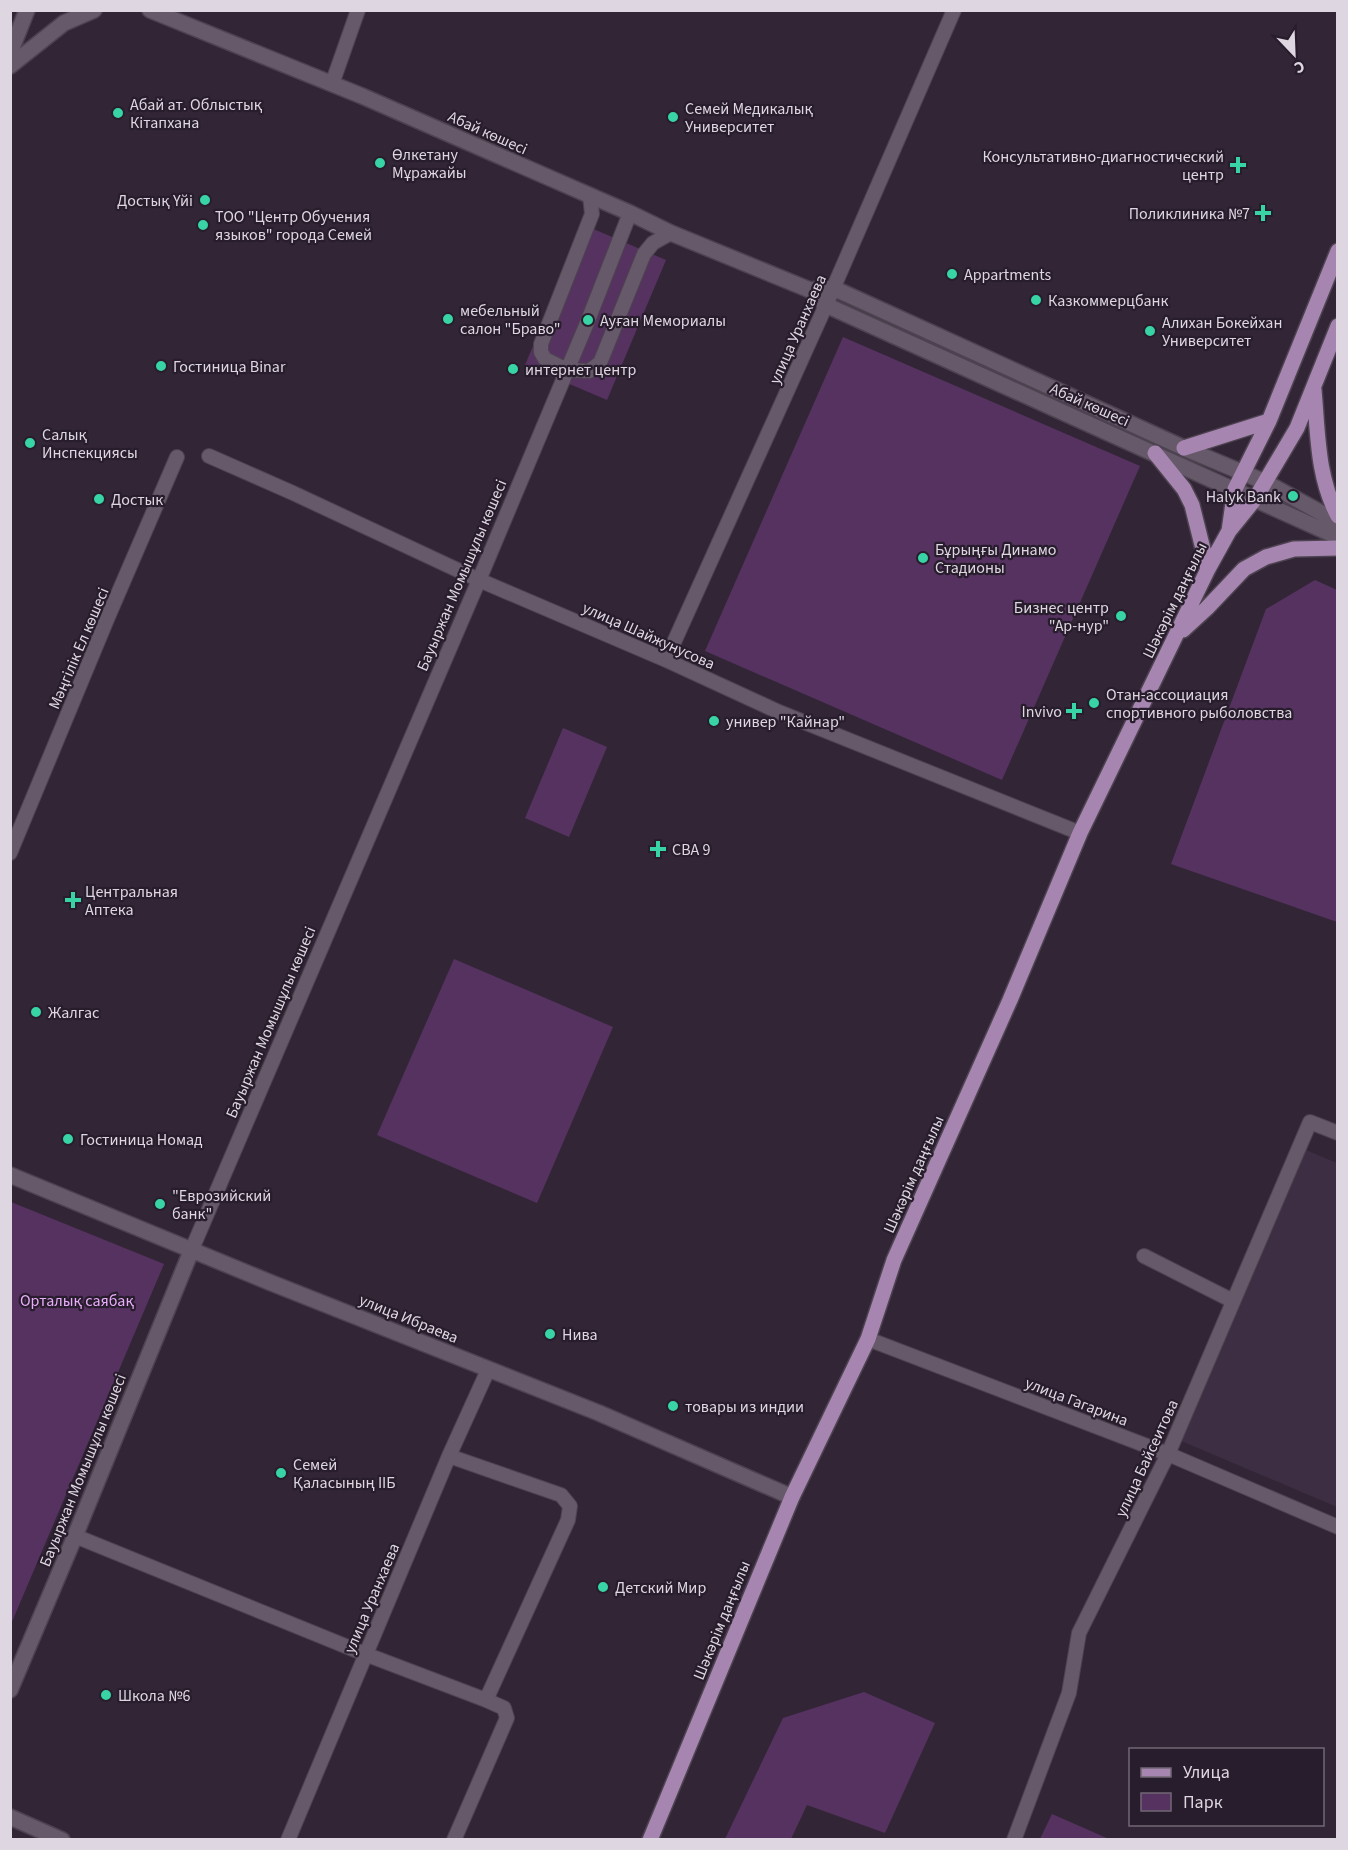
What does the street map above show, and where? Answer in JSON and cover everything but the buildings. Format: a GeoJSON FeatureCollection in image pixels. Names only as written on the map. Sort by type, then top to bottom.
{"type":"FeatureCollection","features":[{"type":"Feature","properties":{"kind":"main road"},"geometry":{"type":"LineString","coordinates":[[10,53],[27,10]]}},
{"type":"Feature","properties":{"kind":"main road"},"geometry":{"type":"LineString","coordinates":[[10,66],[64,23],[93,10]]}},
{"type":"Feature","properties":{"kind":"main road","name":"Абай көшесі"},"geometry":{"type":"LineString","coordinates":[[150,10],[362,96],[671,233],[810,290],[826,305],[1338,537]]}},
{"type":"Feature","properties":{"kind":"main road","name":"Шәкәрім даңғылы"},"geometry":{"type":"LineString","coordinates":[[1229,531],[1235,489],[1269,421],[1338,251]]}},
{"type":"Feature","properties":{"kind":"main road"},"geometry":{"type":"LineString","coordinates":[[810,290],[833,288]]}},
{"type":"Feature","properties":{"kind":"main road","name":"Абай көшесі"},"geometry":{"type":"LineString","coordinates":[[833,288],[1265,482],[1338,522]]}},
{"type":"Feature","properties":{"kind":"main road","name":"Шәкәрім даңғылы"},"geometry":{"type":"LineString","coordinates":[[650,1839],[792,1497],[868,1339],[894,1260],[1010,1000],[1080,833],[1208,569],[1229,531],[1255,499],[1297,428],[1338,326]]}},
{"type":"Feature","properties":{"kind":"main road"},"geometry":{"type":"LineString","coordinates":[[1314,388],[1322,474],[1329,499],[1338,516]]}},
{"type":"Feature","properties":{"kind":"main road"},"geometry":{"type":"LineString","coordinates":[[1185,448],[1269,421]]}},
{"type":"Feature","properties":{"kind":"main road"},"geometry":{"type":"LineString","coordinates":[[1155,453],[1184,489],[1192,505],[1208,569]]}},
{"type":"Feature","properties":{"kind":"main road"},"geometry":{"type":"LineString","coordinates":[[1178,634],[1207,608],[1244,569],[1266,557],[1294,549],[1338,548]]}},
{"type":"Feature","properties":{"kind":"main road","name":"улица Ибраева"},"geometry":{"type":"LineString","coordinates":[[10,1175],[269,1282],[599,1413],[792,1497]]}},
{"type":"Feature","properties":{"kind":"main road","name":"Бауыржан Момышұлы көшесі"},"geometry":{"type":"LineString","coordinates":[[10,1690],[192,1249]]}},
{"type":"Feature","properties":{"kind":"main road"},"geometry":{"type":"LineString","coordinates":[[10,1817],[62,1839]]}},
{"type":"Feature","properties":{"kind":"street"},"geometry":{"type":"LineString","coordinates":[[332,84],[358,10]]}},
{"type":"Feature","properties":{"kind":"street","name":"улица Уранхаева"},"geometry":{"type":"LineString","coordinates":[[666,660],[826,305],[954,10]]}},
{"type":"Feature","properties":{"kind":"street"},"geometry":{"type":"LineString","coordinates":[[590,196],[592,214],[541,344],[541,352],[545,359],[567,370],[589,371],[600,363],[644,254],[653,243],[671,233]]}},
{"type":"Feature","properties":{"kind":"street","name":"Бауыржан Момышұлы көшесі"},"geometry":{"type":"LineString","coordinates":[[192,1249],[479,579],[630,213]]}},
{"type":"Feature","properties":{"kind":"street","name":"улица Шайжунусова"},"geometry":{"type":"LineString","coordinates":[[209,456],[779,712],[1080,833]]}},
{"type":"Feature","properties":{"kind":"street","name":"Мәңгілік Ел көшесі"},"geometry":{"type":"LineString","coordinates":[[10,853],[177,457]]}},
{"type":"Feature","properties":{"kind":"street","name":"улица Байсеитова"},"geometry":{"type":"LineString","coordinates":[[1014,1839],[1069,1693],[1079,1633],[1168,1454],[1310,1122],[1338,1133]]}},
{"type":"Feature","properties":{"kind":"street"},"geometry":{"type":"LineString","coordinates":[[1144,1256],[1233,1301]]}},
{"type":"Feature","properties":{"kind":"street","name":"улица Гагарина"},"geometry":{"type":"LineString","coordinates":[[868,1339],[1168,1454],[1338,1527]]}},
{"type":"Feature","properties":{"kind":"street","name":"улица Уранхаева"},"geometry":{"type":"LineString","coordinates":[[288,1839],[448,1456],[488,1370]]}},
{"type":"Feature","properties":{"kind":"street"},"geometry":{"type":"LineString","coordinates":[[448,1456],[561,1495],[570,1506],[568,1520],[486,1700]]}},
{"type":"Feature","properties":{"kind":"street"},"geometry":{"type":"LineString","coordinates":[[75,1536],[504,1708],[507,1718],[454,1839]]}},
{"type":"Feature","properties":{"kind":"shaded area"},"geometry":{"type":"Polygon","coordinates":[[[1306,1150],[1337,1163],[1337,1507],[1179,1440],[1306,1150]]]}},
{"type":"Feature","properties":{"kind":"green space"},"geometry":{"type":"Polygon","coordinates":[[[584,225],[666,260],[607,400],[525,365],[584,225]]]}},
{"type":"Feature","properties":{"kind":"green space","name":"Бұрыңғы Динамо Стадионы"},"geometry":{"type":"Polygon","coordinates":[[[843,337],[1140,466],[1002,780],[705,651],[843,337]]]}},
{"type":"Feature","properties":{"kind":"green space"},"geometry":{"type":"Polygon","coordinates":[[[1315,580],[1337,590],[1337,922],[1171,864],[1266,609],[1315,580]]]}},
{"type":"Feature","properties":{"kind":"green space"},"geometry":{"type":"Polygon","coordinates":[[[563,728],[607,747],[569,837],[525,818],[563,728]]]}},
{"type":"Feature","properties":{"kind":"green space"},"geometry":{"type":"Polygon","coordinates":[[[454,959],[613,1027],[537,1203],[377,1135],[454,959]]]}},
{"type":"Feature","properties":{"kind":"green space","name":"Орталық саябақ"},"geometry":{"type":"Polygon","coordinates":[[[11,1202],[164,1264],[11,1624],[11,1202]]]}},
{"type":"Feature","properties":{"kind":"green space"},"geometry":{"type":"Polygon","coordinates":[[[864,1692],[935,1723],[885,1833],[807,1805],[791,1839],[725,1839],[783,1718],[864,1692]]]}},
{"type":"Feature","properties":{"kind":"green space"},"geometry":{"type":"Polygon","coordinates":[[[1052,1814],[1109,1839],[1040,1839],[1052,1814]]]}},
{"type":"Feature","properties":{"kind":"place","name":"Абай ат. Облыстық Кітапхана"},"geometry":{"type":"Point","coordinates":[118,113]}},
{"type":"Feature","properties":{"kind":"place","name":"Семей Медикалық Университет"},"geometry":{"type":"Point","coordinates":[673,117]}},
{"type":"Feature","properties":{"kind":"place","name":"Өлкетану Мұражайы"},"geometry":{"type":"Point","coordinates":[380,163]}},
{"type":"Feature","properties":{"kind":"place","name":"Консультативно-диагностический центр"},"geometry":{"type":"Point","coordinates":[1238,165]}},
{"type":"Feature","properties":{"kind":"place","name":"Достық Үйі"},"geometry":{"type":"Point","coordinates":[205,200]}},
{"type":"Feature","properties":{"kind":"place","name":"Поликлиника №7"},"geometry":{"type":"Point","coordinates":[1263,213]}},
{"type":"Feature","properties":{"kind":"place","name":"ТОО \"Центр Обучения языков\" города Семей"},"geometry":{"type":"Point","coordinates":[203,225]}},
{"type":"Feature","properties":{"kind":"place","name":"Appartments"},"geometry":{"type":"Point","coordinates":[952,274]}},
{"type":"Feature","properties":{"kind":"place","name":"Казкоммерцбанк"},"geometry":{"type":"Point","coordinates":[1036,300]}},
{"type":"Feature","properties":{"kind":"place","name":"мебельный салон \"Браво\""},"geometry":{"type":"Point","coordinates":[448,319]}},
{"type":"Feature","properties":{"kind":"place","name":"Ауған Мемориалы"},"geometry":{"type":"Point","coordinates":[588,320]}},
{"type":"Feature","properties":{"kind":"place","name":"Алихан Бокейхан Университет"},"geometry":{"type":"Point","coordinates":[1150,331]}},
{"type":"Feature","properties":{"kind":"place","name":"Гостиница Binar"},"geometry":{"type":"Point","coordinates":[161,366]}},
{"type":"Feature","properties":{"kind":"place","name":"интернет центр"},"geometry":{"type":"Point","coordinates":[513,369]}},
{"type":"Feature","properties":{"kind":"place","name":"Салық Инспекциясы"},"geometry":{"type":"Point","coordinates":[30,443]}},
{"type":"Feature","properties":{"kind":"place","name":"Halyk Bank"},"geometry":{"type":"Point","coordinates":[1293,496]}},
{"type":"Feature","properties":{"kind":"place","name":"Достык"},"geometry":{"type":"Point","coordinates":[99,499]}},
{"type":"Feature","properties":{"kind":"place","name":"Бұрыңғы Динамо Стадионы"},"geometry":{"type":"Point","coordinates":[923,558]}},
{"type":"Feature","properties":{"kind":"place","name":"Бизнес центр \"Ар-нур\""},"geometry":{"type":"Point","coordinates":[1121,616]}},
{"type":"Feature","properties":{"kind":"place","name":"Отан-ассоциация спортивного рыболовства"},"geometry":{"type":"Point","coordinates":[1094,703]}},
{"type":"Feature","properties":{"kind":"place","name":"Invivo"},"geometry":{"type":"Point","coordinates":[1074,711]}},
{"type":"Feature","properties":{"kind":"place","name":"универ \"Кайнар\""},"geometry":{"type":"Point","coordinates":[714,721]}},
{"type":"Feature","properties":{"kind":"place","name":"СВА 9"},"geometry":{"type":"Point","coordinates":[658,849]}},
{"type":"Feature","properties":{"kind":"place","name":"Центральная Аптека"},"geometry":{"type":"Point","coordinates":[73,900]}},
{"type":"Feature","properties":{"kind":"place","name":"Жалгас"},"geometry":{"type":"Point","coordinates":[36,1012]}},
{"type":"Feature","properties":{"kind":"place","name":"Гостиница Номад"},"geometry":{"type":"Point","coordinates":[68,1139]}},
{"type":"Feature","properties":{"kind":"place","name":"\"Еврозийский банк\""},"geometry":{"type":"Point","coordinates":[160,1204]}},
{"type":"Feature","properties":{"kind":"place","name":"Нива"},"geometry":{"type":"Point","coordinates":[550,1334]}},
{"type":"Feature","properties":{"kind":"place","name":"товары из индии"},"geometry":{"type":"Point","coordinates":[673,1406]}},
{"type":"Feature","properties":{"kind":"place","name":"Семей Қаласының ІІБ"},"geometry":{"type":"Point","coordinates":[281,1473]}},
{"type":"Feature","properties":{"kind":"place","name":"Детский Мир"},"geometry":{"type":"Point","coordinates":[603,1587]}},
{"type":"Feature","properties":{"kind":"place","name":"Школа №6"},"geometry":{"type":"Point","coordinates":[106,1695]}}]}
